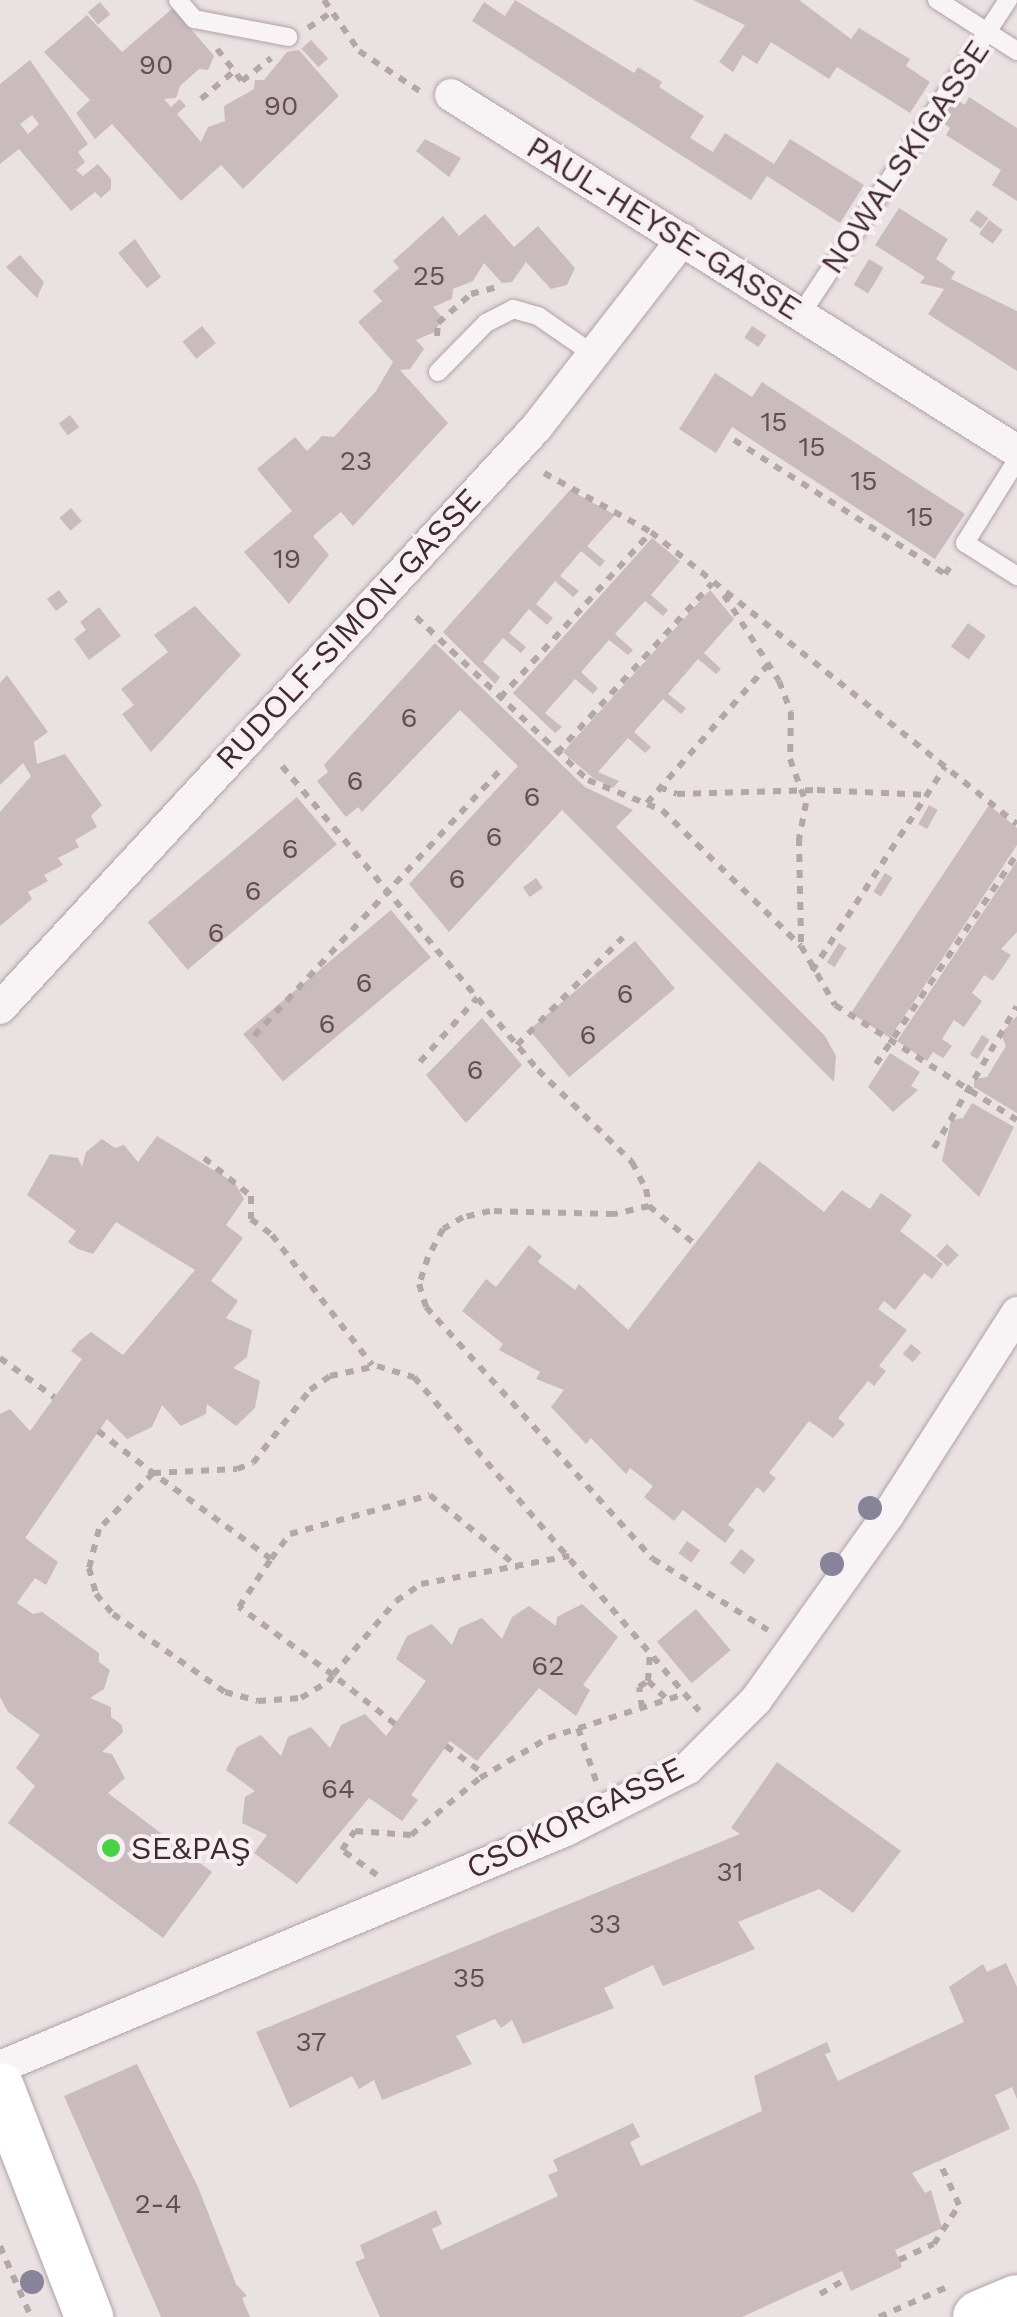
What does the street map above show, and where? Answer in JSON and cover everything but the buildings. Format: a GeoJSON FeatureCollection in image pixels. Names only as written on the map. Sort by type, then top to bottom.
{"type":"FeatureCollection","features":[{"type":"Feature","properties":{"kind":"main road"},"geometry":{"type":"LineString","coordinates":[[0,2088],[90,2317]]}},
{"type":"Feature","properties":{"kind":"main road"},"geometry":{"type":"LineString","coordinates":[[979,2317],[1017,2300]]}},
{"type":"Feature","properties":{"kind":"street","name":"PAUL-HEYSE-GASSE"},"geometry":{"type":"LineString","coordinates":[[451,96],[1017,451]]}},
{"type":"Feature","properties":{"kind":"street","name":"RUDOLF-SIMON-GASSE"},"geometry":{"type":"LineString","coordinates":[[0,1008],[536,428],[683,239]]}},
{"type":"Feature","properties":{"kind":"street","name":"CSOKORGASSE"},"geometry":{"type":"LineString","coordinates":[[0,2066],[566,1830],[688,1768],[756,1700],[1017,1313]]}},
{"type":"Feature","properties":{"kind":"lane"},"geometry":{"type":"LineString","coordinates":[[178,0],[194,19],[288,37]]}},
{"type":"Feature","properties":{"kind":"lane"},"geometry":{"type":"LineString","coordinates":[[937,0],[1017,52]]}},
{"type":"Feature","properties":{"kind":"lane","name":"NOWALSKIGASSE"},"geometry":{"type":"LineString","coordinates":[[801,314],[1008,0]]}},
{"type":"Feature","properties":{"kind":"lane"},"geometry":{"type":"LineString","coordinates":[[438,372],[486,323],[514,309],[538,316],[593,354]]}},
{"type":"Feature","properties":{"kind":"lane"},"geometry":{"type":"LineString","coordinates":[[1017,460],[965,543],[1017,576]]}},
{"type":"Feature","properties":{"kind":"path"},"geometry":{"type":"LineString","coordinates":[[324,0],[359,51],[426,96],[451,96]]}},
{"type":"Feature","properties":{"kind":"path"},"geometry":{"type":"LineString","coordinates":[[201,99],[234,71]]}},
{"type":"Feature","properties":{"kind":"path"},"geometry":{"type":"LineString","coordinates":[[734,440],[945,574],[965,543]]}},
{"type":"Feature","properties":{"kind":"path"},"geometry":{"type":"LineString","coordinates":[[544,474],[651,532],[1017,824]]}},
{"type":"Feature","properties":{"kind":"path"},"geometry":{"type":"LineString","coordinates":[[500,698],[651,532]]}},
{"type":"Feature","properties":{"kind":"path"},"geometry":{"type":"LineString","coordinates":[[557,753],[712,583]]}},
{"type":"Feature","properties":{"kind":"path"},"geometry":{"type":"LineString","coordinates":[[720,590],[787,699],[790,760],[804,790],[801,946]]}},
{"type":"Feature","properties":{"kind":"path"},"geometry":{"type":"LineString","coordinates":[[416,616],[594,784],[662,810],[801,946],[812,972],[835,1006],[965,1091],[1017,1120]]}},
{"type":"Feature","properties":{"kind":"path"},"geometry":{"type":"LineString","coordinates":[[648,803],[768,665]]}},
{"type":"Feature","properties":{"kind":"path"},"geometry":{"type":"LineString","coordinates":[[282,766],[517,1045],[586,1123],[632,1162],[649,1206],[695,1244]]}},
{"type":"Feature","properties":{"kind":"path"},"geometry":{"type":"LineString","coordinates":[[254,1036],[504,766]]}},
{"type":"Feature","properties":{"kind":"path"},"geometry":{"type":"LineString","coordinates":[[812,972],[945,767]]}},
{"type":"Feature","properties":{"kind":"path"},"geometry":{"type":"LineString","coordinates":[[659,787],[677,794],[804,790],[929,795]]}},
{"type":"Feature","properties":{"kind":"path"},"geometry":{"type":"LineString","coordinates":[[876,1064],[1017,854]]}},
{"type":"Feature","properties":{"kind":"path"},"geometry":{"type":"LineString","coordinates":[[517,1045],[623,936]]}},
{"type":"Feature","properties":{"kind":"path"},"geometry":{"type":"LineString","coordinates":[[420,1062],[477,998]]}},
{"type":"Feature","properties":{"kind":"path"},"geometry":{"type":"LineString","coordinates":[[934,1148],[1017,1006]]}},
{"type":"Feature","properties":{"kind":"path"},"geometry":{"type":"LineString","coordinates":[[204,1158],[251,1196],[252,1219],[272,1234],[372,1366]]}},
{"type":"Feature","properties":{"kind":"path"},"geometry":{"type":"LineString","coordinates":[[649,1206],[614,1214],[490,1211],[464,1218],[443,1229],[428,1257],[419,1284],[426,1306],[653,1560],[795,1646]]}},
{"type":"Feature","properties":{"kind":"path"},"geometry":{"type":"LineString","coordinates":[[0,1358],[54,1397]]}},
{"type":"Feature","properties":{"kind":"path"},"geometry":{"type":"LineString","coordinates":[[569,1556],[422,1584],[396,1601],[333,1675],[301,1698],[258,1701],[225,1692],[112,1614],[96,1594],[91,1546],[117,1506],[153,1472],[252,1463],[310,1390],[356,1366],[414,1377],[569,1556],[698,1709]]}},
{"type":"Feature","properties":{"kind":"path"},"geometry":{"type":"LineString","coordinates":[[98,1430],[270,1558]]}},
{"type":"Feature","properties":{"kind":"path"},"geometry":{"type":"LineString","coordinates":[[395,1724],[239,1607],[270,1558],[290,1534],[430,1495],[518,1568]]}},
{"type":"Feature","properties":{"kind":"path"},"geometry":{"type":"LineString","coordinates":[[648,1682],[650,1653]]}},
{"type":"Feature","properties":{"kind":"path"},"geometry":{"type":"LineString","coordinates":[[648,1682],[668,1700]]}},
{"type":"Feature","properties":{"kind":"path"},"geometry":{"type":"LineString","coordinates":[[642,1708],[639,1687],[648,1682]]}},
{"type":"Feature","properties":{"kind":"path"},"geometry":{"type":"LineString","coordinates":[[378,1876],[342,1850],[355,1831],[411,1835],[485,1775],[548,1738],[685,1694]]}},
{"type":"Feature","properties":{"kind":"path"},"geometry":{"type":"LineString","coordinates":[[578,1728],[596,1782]]}},
{"type":"Feature","properties":{"kind":"path"},"geometry":{"type":"LineString","coordinates":[[446,1746],[485,1775]]}},
{"type":"Feature","properties":{"kind":"path"},"geometry":{"type":"LineString","coordinates":[[899,2260],[934,2244],[958,2206],[939,2161]]}},
{"type":"Feature","properties":{"kind":"path"},"geometry":{"type":"LineString","coordinates":[[0,2246],[32,2317]]}},
{"type":"Feature","properties":{"kind":"path"},"geometry":{"type":"LineString","coordinates":[[0,2276],[11,2272]]}},
{"type":"Feature","properties":{"kind":"path"},"geometry":{"type":"LineString","coordinates":[[820,2294],[846,2279]]}},
{"type":"Feature","properties":{"kind":"place","name":"SE&PAŞ"},"geometry":{"type":"Point","coordinates":[111,1848]}}]}
